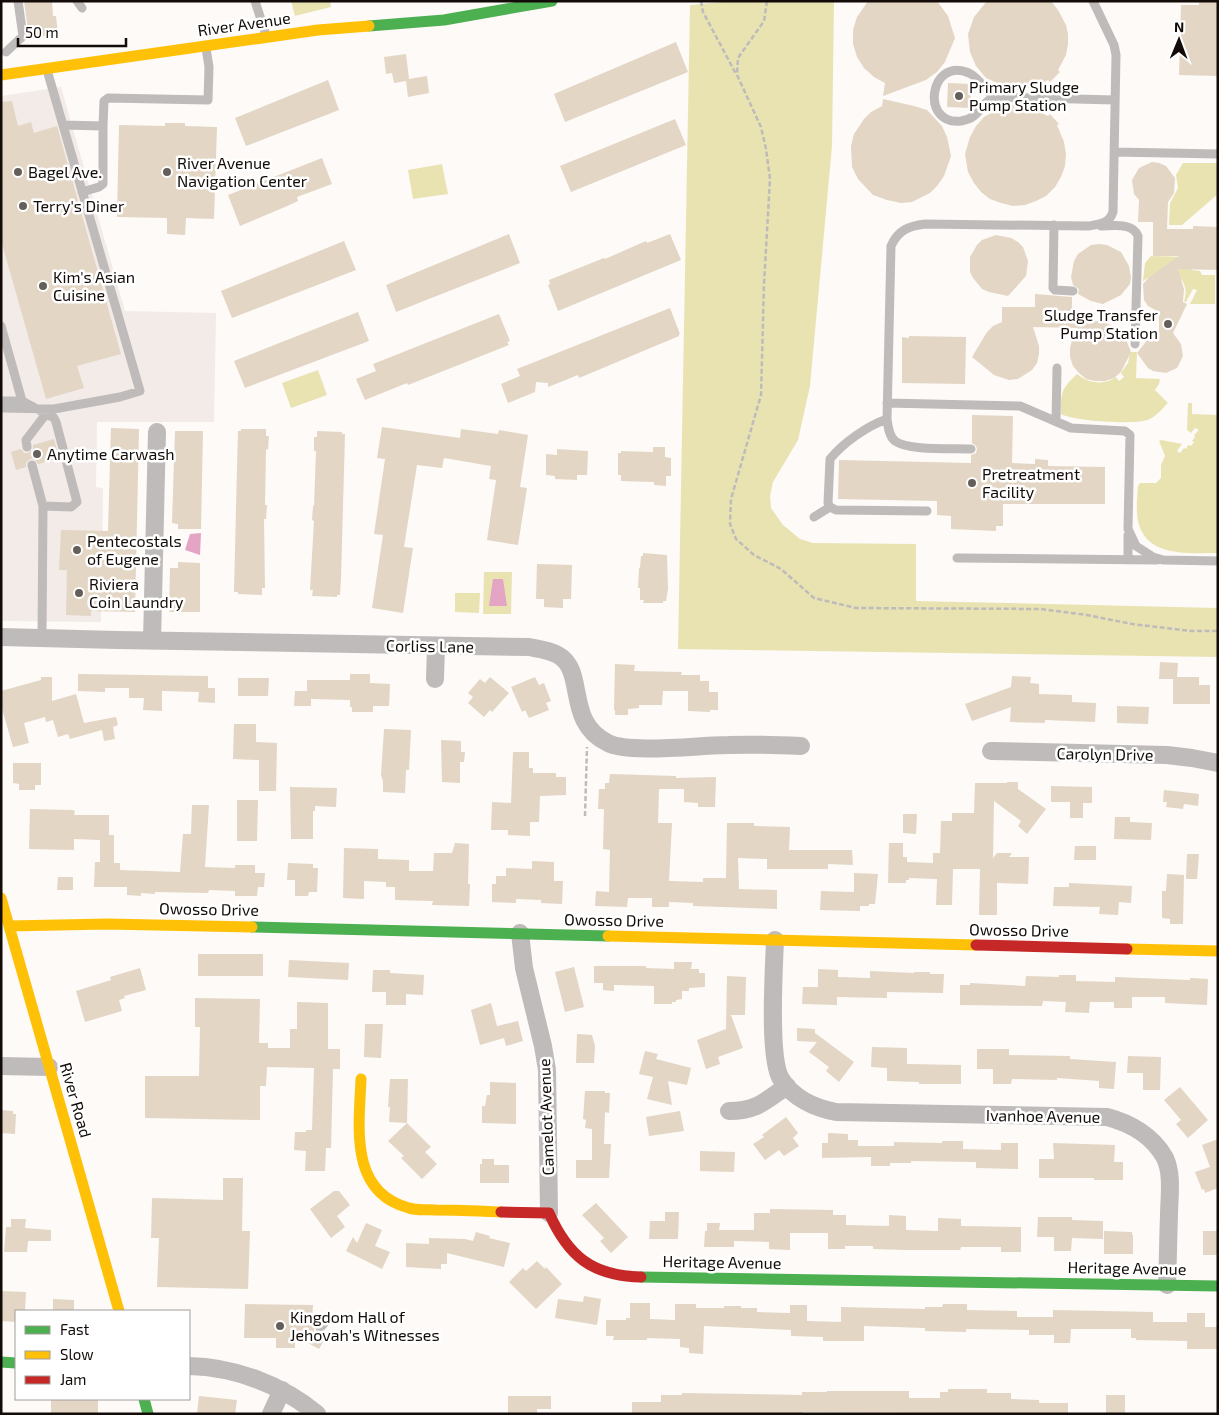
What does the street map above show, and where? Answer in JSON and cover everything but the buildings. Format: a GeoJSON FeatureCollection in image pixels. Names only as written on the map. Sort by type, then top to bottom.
{"type":"FeatureCollection","features":[{"type":"Feature","properties":{"kind":"street","name":"River Avenue"},"geometry":{"type":"LineString","coordinates":[[1,75],[318,30],[444,20],[552,1]]}},
{"type":"Feature","properties":{"kind":"street"},"geometry":{"type":"LineString","coordinates":[[152,641],[157,432]]}},
{"type":"Feature","properties":{"kind":"street","name":"Corliss Lane"},"geometry":{"type":"LineString","coordinates":[[1,637],[529,647],[559,655],[567,662],[571,670],[581,715],[596,735],[618,747],[728,744],[801,746]]}},
{"type":"Feature","properties":{"kind":"street"},"geometry":{"type":"LineString","coordinates":[[436,646],[436,679]]}},
{"type":"Feature","properties":{"kind":"street","name":"Carolyn Drive"},"geometry":{"type":"LineString","coordinates":[[991,752],[1167,755],[1218,763]]}},
{"type":"Feature","properties":{"kind":"street","name":"River Road"},"geometry":{"type":"LineString","coordinates":[[1,898],[119,1310]]}},
{"type":"Feature","properties":{"kind":"street","name":"Owosso Drive"},"geometry":{"type":"LineString","coordinates":[[9,926],[117,924],[1218,951]]}},
{"type":"Feature","properties":{"kind":"street","name":"Camelot Avenue"},"geometry":{"type":"LineString","coordinates":[[520,934],[524,968],[547,1070],[549,1212]]}},
{"type":"Feature","properties":{"kind":"street","name":"Ivanhoe Avenue"},"geometry":{"type":"LineString","coordinates":[[775,940],[774,1050],[780,1078],[798,1096],[820,1109],[836,1112],[1107,1117],[1131,1124],[1156,1146],[1165,1159],[1168,1170],[1167,1285]]}},
{"type":"Feature","properties":{"kind":"street"},"geometry":{"type":"LineString","coordinates":[[1,1066],[49,1067]]}},
{"type":"Feature","properties":{"kind":"street"},"geometry":{"type":"LineString","coordinates":[[361,1079],[360,1154],[372,1186],[385,1199],[401,1207],[412,1209],[549,1212]]}},
{"type":"Feature","properties":{"kind":"street"},"geometry":{"type":"LineString","coordinates":[[728,1111],[744,1111],[757,1107],[787,1086]]}},
{"type":"Feature","properties":{"kind":"street","name":"Heritage Avenue"},"geometry":{"type":"LineString","coordinates":[[549,1212],[556,1231],[567,1247],[581,1261],[606,1273],[625,1277],[1218,1286]]}},
{"type":"Feature","properties":{"kind":"street"},"geometry":{"type":"LineString","coordinates":[[1,1362],[15,1363]]}},
{"type":"Feature","properties":{"kind":"street"},"geometry":{"type":"LineString","coordinates":[[190,1366],[220,1369],[242,1374],[282,1390],[306,1404],[317,1414]]}},
{"type":"Feature","properties":{"kind":"street"},"geometry":{"type":"LineString","coordinates":[[270,1414],[282,1390]]}},
{"type":"Feature","properties":{"kind":"street"},"geometry":{"type":"LineString","coordinates":[[144,1400],[148,1414]]}},
{"type":"Feature","properties":{"kind":"lane"},"geometry":{"type":"LineString","coordinates":[[6,52],[23,36],[18,1]]}},
{"type":"Feature","properties":{"kind":"lane"},"geometry":{"type":"LineString","coordinates":[[255,1],[266,37]]}},
{"type":"Feature","properties":{"kind":"lane"},"geometry":{"type":"LineString","coordinates":[[1094,1],[1115,50],[1113,212],[1114,219],[1120,226]]}},
{"type":"Feature","properties":{"kind":"lane"},"geometry":{"type":"LineString","coordinates":[[82,192],[103,184],[104,101],[108,98],[208,100],[208,67],[205,46]]}},
{"type":"Feature","properties":{"kind":"lane"},"geometry":{"type":"LineString","coordinates":[[1,408],[54,408],[120,397],[140,391],[47,68]]}},
{"type":"Feature","properties":{"kind":"lane"},"geometry":{"type":"LineString","coordinates":[[994,97],[976,77],[966,72],[949,73],[944,75],[937,83],[934,102],[941,114],[955,121],[970,119],[977,115],[984,105],[994,97],[1115,100]]}},
{"type":"Feature","properties":{"kind":"lane"},"geometry":{"type":"LineString","coordinates":[[983,86],[985,95],[984,105]]}},
{"type":"Feature","properties":{"kind":"lane"},"geometry":{"type":"LineString","coordinates":[[63,125],[103,126]]}},
{"type":"Feature","properties":{"kind":"lane"},"geometry":{"type":"LineString","coordinates":[[1115,152],[1218,154]]}},
{"type":"Feature","properties":{"kind":"lane"},"geometry":{"type":"LineString","coordinates":[[1088,226],[1105,222],[1111,218],[1113,212]]}},
{"type":"Feature","properties":{"kind":"lane"},"geometry":{"type":"LineString","coordinates":[[971,448],[907,447],[896,442],[891,437],[886,420],[891,246],[895,237],[903,230],[913,225],[925,224],[1120,226],[1134,229],[1138,236],[1135,344]]}},
{"type":"Feature","properties":{"kind":"lane"},"geometry":{"type":"LineString","coordinates":[[1054,226],[1053,288],[1055,290],[1073,291]]}},
{"type":"Feature","properties":{"kind":"lane"},"geometry":{"type":"LineString","coordinates":[[1,326],[22,401]]}},
{"type":"Feature","properties":{"kind":"lane"},"geometry":{"type":"LineString","coordinates":[[1056,422],[1057,368]]}},
{"type":"Feature","properties":{"kind":"lane"},"geometry":{"type":"LineString","coordinates":[[1,401],[22,401],[54,418],[77,502],[71,507],[43,506]]}},
{"type":"Feature","properties":{"kind":"lane"},"geometry":{"type":"LineString","coordinates":[[887,403],[1020,406],[1071,428],[1125,431],[1130,435],[1128,560]]}},
{"type":"Feature","properties":{"kind":"lane"},"geometry":{"type":"LineString","coordinates":[[27,447],[26,440],[46,414]]}},
{"type":"Feature","properties":{"kind":"lane"},"geometry":{"type":"LineString","coordinates":[[886,420],[863,430],[830,459],[828,504],[836,510],[927,511]]}},
{"type":"Feature","properties":{"kind":"lane"},"geometry":{"type":"LineString","coordinates":[[32,465],[43,506],[42,638]]}},
{"type":"Feature","properties":{"kind":"lane"},"geometry":{"type":"LineString","coordinates":[[814,517],[830,507]]}},
{"type":"Feature","properties":{"kind":"lane"},"geometry":{"type":"LineString","coordinates":[[1128,529],[1132,541],[1140,550],[1163,560]]}},
{"type":"Feature","properties":{"kind":"lane"},"geometry":{"type":"LineString","coordinates":[[957,558],[1218,561]]}},
{"type":"Feature","properties":{"kind":"lane"},"geometry":{"type":"LineString","coordinates":[[320,1328],[330,1318]]}},
{"type":"Feature","properties":{"kind":"path"},"geometry":{"type":"LineString","coordinates":[[701,1],[703,12],[737,75],[761,127],[770,179],[762,395],[731,499],[730,524],[736,539],[754,554],[781,569],[814,598],[856,608],[1040,609],[1087,615],[1132,624],[1191,631],[1218,631]]}},
{"type":"Feature","properties":{"kind":"path"},"geometry":{"type":"LineString","coordinates":[[737,75],[738,58],[764,21],[766,1]]}},
{"type":"Feature","properties":{"kind":"path"},"geometry":{"type":"LineString","coordinates":[[585,816],[587,747],[596,735]]}},
{"type":"Feature","properties":{"kind":"shaded area"},"geometry":{"type":"Polygon","coordinates":[[[291,1],[330,1],[331,7],[295,16],[291,1]]]}},
{"type":"Feature","properties":{"kind":"shaded area"},"geometry":{"type":"Polygon","coordinates":[[[733,1],[834,1],[832,146],[810,386],[798,440],[773,482],[770,496],[771,508],[783,525],[800,539],[813,543],[916,544],[916,601],[1218,608],[1218,657],[678,649],[690,5],[733,1]]]}},
{"type":"Feature","properties":{"kind":"shaded area"},"geometry":{"type":"Polygon","coordinates":[[[61,87],[125,311],[216,313],[214,422],[97,422],[96,487],[103,488],[101,622],[1,621],[1,96],[61,87]]]}},
{"type":"Feature","properties":{"kind":"shaded area"},"geometry":{"type":"Polygon","coordinates":[[[1183,163],[1218,163],[1218,194],[1182,225],[1169,225],[1170,203],[1178,188],[1176,175],[1183,163]]]}},
{"type":"Feature","properties":{"kind":"shaded area"},"geometry":{"type":"Polygon","coordinates":[[[442,164],[448,194],[413,199],[408,170],[442,164]]]}},
{"type":"Feature","properties":{"kind":"shaded area"},"geometry":{"type":"Polygon","coordinates":[[[1151,256],[1191,257],[1192,270],[1200,271],[1202,275],[1215,275],[1215,304],[1190,304],[1197,290],[1193,289],[1186,302],[1184,301],[1185,288],[1179,276],[1158,271],[1143,281],[1145,263],[1151,256]]]}},
{"type":"Feature","properties":{"kind":"shaded area"},"geometry":{"type":"Polygon","coordinates":[[[1130,352],[1137,352],[1136,378],[1160,379],[1155,390],[1168,403],[1158,413],[1147,420],[1129,422],[1078,419],[1061,414],[1063,391],[1077,374],[1086,380],[1096,382],[1106,382],[1116,377],[1119,381],[1124,377],[1121,373],[1128,363],[1130,352]]]}},
{"type":"Feature","properties":{"kind":"shaded area"},"geometry":{"type":"Polygon","coordinates":[[[318,370],[327,395],[291,408],[282,383],[318,370]]]}},
{"type":"Feature","properties":{"kind":"shaded area"},"geometry":{"type":"Polygon","coordinates":[[[1188,403],[1192,403],[1192,414],[1218,415],[1218,553],[1182,553],[1159,547],[1150,542],[1143,533],[1138,521],[1138,486],[1140,483],[1156,483],[1161,478],[1161,465],[1165,456],[1159,441],[1182,444],[1177,451],[1180,453],[1194,442],[1192,441],[1195,437],[1194,435],[1199,430],[1195,428],[1191,433],[1187,430],[1188,403]]]}},
{"type":"Feature","properties":{"kind":"shaded area"},"geometry":{"type":"Polygon","coordinates":[[[201,533],[200,555],[185,550],[190,534],[201,533]]]}},
{"type":"Feature","properties":{"kind":"shaded area"},"geometry":{"type":"Polygon","coordinates":[[[484,572],[512,572],[511,614],[483,614],[484,572]]]}},
{"type":"Feature","properties":{"kind":"shaded area"},"geometry":{"type":"Polygon","coordinates":[[[493,579],[503,579],[507,606],[489,606],[493,579]]]}},
{"type":"Feature","properties":{"kind":"shaded area"},"geometry":{"type":"Polygon","coordinates":[[[455,593],[480,593],[479,613],[455,612],[455,593]]]}},
{"type":"Feature","properties":{"kind":"traffic: fast"},"geometry":{"type":"LineString","coordinates":[[369,26],[444,20],[552,1]]}},
{"type":"Feature","properties":{"kind":"traffic: fast"},"geometry":{"type":"LineString","coordinates":[[252,927],[608,936]]}},
{"type":"Feature","properties":{"kind":"traffic: fast"},"geometry":{"type":"LineString","coordinates":[[641,1277],[1218,1286]]}},
{"type":"Feature","properties":{"kind":"traffic: fast"},"geometry":{"type":"LineString","coordinates":[[1,1362],[15,1363]]}},
{"type":"Feature","properties":{"kind":"traffic: fast"},"geometry":{"type":"LineString","coordinates":[[144,1400],[148,1414]]}},
{"type":"Feature","properties":{"kind":"traffic: slow"},"geometry":{"type":"LineString","coordinates":[[1,75],[318,30],[369,26]]}},
{"type":"Feature","properties":{"kind":"traffic: slow"},"geometry":{"type":"LineString","coordinates":[[1,898],[119,1310]]}},
{"type":"Feature","properties":{"kind":"traffic: slow"},"geometry":{"type":"LineString","coordinates":[[9,926],[107,924],[252,927]]}},
{"type":"Feature","properties":{"kind":"traffic: slow"},"geometry":{"type":"LineString","coordinates":[[608,936],[976,945]]}},
{"type":"Feature","properties":{"kind":"traffic: slow"},"geometry":{"type":"LineString","coordinates":[[1127,949],[1218,951]]}},
{"type":"Feature","properties":{"kind":"traffic: slow"},"geometry":{"type":"LineString","coordinates":[[361,1079],[359,1137],[367,1173],[376,1188],[390,1200],[412,1209],[501,1212]]}},
{"type":"Feature","properties":{"kind":"traffic: jam"},"geometry":{"type":"LineString","coordinates":[[976,945],[1127,949]]}},
{"type":"Feature","properties":{"kind":"traffic: jam"},"geometry":{"type":"LineString","coordinates":[[501,1212],[549,1213],[564,1241],[584,1261],[595,1268],[609,1273],[641,1277]]}},
{"type":"Feature","properties":{"kind":"place","name":"Primary Sludge Pump Station"},"geometry":{"type":"Point","coordinates":[959,96]}},
{"type":"Feature","properties":{"kind":"place","name":"Bagel Ave."},"geometry":{"type":"Point","coordinates":[18,172]}},
{"type":"Feature","properties":{"kind":"place","name":"River Avenue Navigation Center"},"geometry":{"type":"Point","coordinates":[167,172]}},
{"type":"Feature","properties":{"kind":"place","name":"Terry's Diner"},"geometry":{"type":"Point","coordinates":[23,206]}},
{"type":"Feature","properties":{"kind":"place","name":"Kim's Asian Cuisine"},"geometry":{"type":"Point","coordinates":[43,286]}},
{"type":"Feature","properties":{"kind":"place","name":"Sludge Transfer Pump Station"},"geometry":{"type":"Point","coordinates":[1168,324]}},
{"type":"Feature","properties":{"kind":"place","name":"Anytime Carwash"},"geometry":{"type":"Point","coordinates":[37,454]}},
{"type":"Feature","properties":{"kind":"place","name":"Pretreatment Facility"},"geometry":{"type":"Point","coordinates":[972,483]}},
{"type":"Feature","properties":{"kind":"place","name":"Pentecostals of Eugene"},"geometry":{"type":"Point","coordinates":[77,550]}},
{"type":"Feature","properties":{"kind":"place","name":"Riviera Coin Laundry"},"geometry":{"type":"Point","coordinates":[79,593]}},
{"type":"Feature","properties":{"kind":"place","name":"Kingdom Hall of Jehovah's Witnesses"},"geometry":{"type":"Point","coordinates":[280,1326]}}]}
